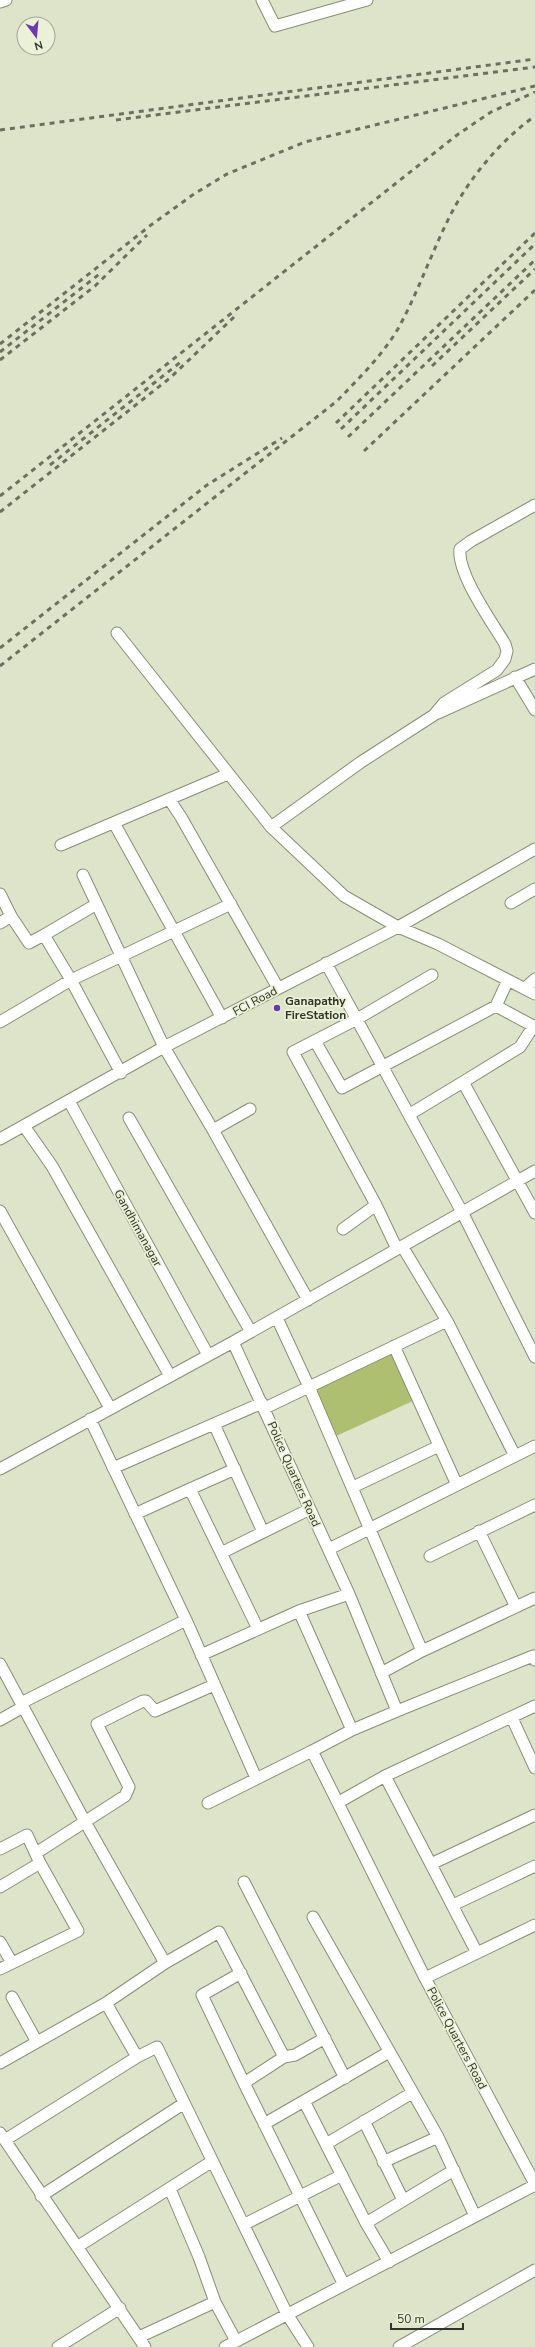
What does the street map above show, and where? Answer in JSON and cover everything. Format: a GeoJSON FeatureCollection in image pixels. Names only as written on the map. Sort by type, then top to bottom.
{"type":"FeatureCollection","features":[{"type":"Feature","properties":{"kind":"street"},"geometry":{"type":"LineString","coordinates":[[0,2],[6,0]]}},
{"type":"Feature","properties":{"kind":"street"},"geometry":{"type":"LineString","coordinates":[[262,0],[275,26],[367,0]]}},
{"type":"Feature","properties":{"kind":"street"},"geometry":{"type":"LineString","coordinates":[[434,715],[444,703],[497,670],[505,659],[505,644],[470,584],[459,558],[460,550],[471,541],[535,505]]}},
{"type":"Feature","properties":{"kind":"street"},"geometry":{"type":"LineString","coordinates":[[117,633],[271,827],[344,896],[398,927],[438,944],[535,994]]}},
{"type":"Feature","properties":{"kind":"street"},"geometry":{"type":"LineString","coordinates":[[271,827],[361,762],[434,715],[535,669]]}},
{"type":"Feature","properties":{"kind":"street"},"geometry":{"type":"LineString","coordinates":[[515,677],[535,710]]}},
{"type":"Feature","properties":{"kind":"street"},"geometry":{"type":"LineString","coordinates":[[61,845],[228,774]]}},
{"type":"Feature","properties":{"kind":"street"},"geometry":{"type":"LineString","coordinates":[[169,800],[181,817],[278,988]]}},
{"type":"Feature","properties":{"kind":"street"},"geometry":{"type":"LineString","coordinates":[[114,823],[222,1018]]}},
{"type":"Feature","properties":{"kind":"street","name":"FCI Road"},"geometry":{"type":"LineString","coordinates":[[0,1139],[121,1073],[164,1047],[398,927],[535,849]]}},
{"type":"Feature","properties":{"kind":"street"},"geometry":{"type":"LineString","coordinates":[[83,875],[95,905],[122,956],[164,1047],[213,1130],[308,1300]]}},
{"type":"Feature","properties":{"kind":"street"},"geometry":{"type":"LineString","coordinates":[[511,903],[535,889]]}},
{"type":"Feature","properties":{"kind":"street"},"geometry":{"type":"LineString","coordinates":[[0,894],[11,916],[29,943],[95,905]]}},
{"type":"Feature","properties":{"kind":"street"},"geometry":{"type":"LineString","coordinates":[[0,1022],[72,980],[231,904]]}},
{"type":"Feature","properties":{"kind":"street"},"geometry":{"type":"LineString","coordinates":[[0,923],[11,916]]}},
{"type":"Feature","properties":{"kind":"street"},"geometry":{"type":"LineString","coordinates":[[44,935],[72,980],[121,1073]]}},
{"type":"Feature","properties":{"kind":"street"},"geometry":{"type":"LineString","coordinates":[[326,963],[410,1114],[462,1212],[535,1357]]}},
{"type":"Feature","properties":{"kind":"street"},"geometry":{"type":"LineString","coordinates":[[432,975],[357,1019],[293,1052],[400,1248],[447,1321],[515,1456]]}},
{"type":"Feature","properties":{"kind":"street"},"geometry":{"type":"LineString","coordinates":[[525,988],[535,979]]}},
{"type":"Feature","properties":{"kind":"street"},"geometry":{"type":"LineString","coordinates":[[315,1041],[342,1088],[496,1006],[508,980]]}},
{"type":"Feature","properties":{"kind":"street"},"geometry":{"type":"LineString","coordinates":[[410,1114],[520,1047],[534,1027],[496,1006]]}},
{"type":"Feature","properties":{"kind":"street"},"geometry":{"type":"LineString","coordinates":[[463,1082],[535,1213]]}},
{"type":"Feature","properties":{"kind":"street","name":"Gandhimanagar"},"geometry":{"type":"LineString","coordinates":[[68,1101],[208,1355]]}},
{"type":"Feature","properties":{"kind":"street"},"geometry":{"type":"LineString","coordinates":[[213,1130],[250,1109]]}},
{"type":"Feature","properties":{"kind":"street"},"geometry":{"type":"LineString","coordinates":[[129,1118],[251,1332]]}},
{"type":"Feature","properties":{"kind":"street"},"geometry":{"type":"LineString","coordinates":[[24,1126],[52,1166],[170,1376]]}},
{"type":"Feature","properties":{"kind":"street"},"geometry":{"type":"LineString","coordinates":[[0,1469],[277,1318],[535,1171]]}},
{"type":"Feature","properties":{"kind":"street"},"geometry":{"type":"LineString","coordinates":[[343,1229],[376,1205]]}},
{"type":"Feature","properties":{"kind":"street"},"geometry":{"type":"LineString","coordinates":[[0,1211],[110,1408]]}},
{"type":"Feature","properties":{"kind":"street"},"geometry":{"type":"LineString","coordinates":[[277,1318],[353,1486],[422,1651]]}},
{"type":"Feature","properties":{"kind":"street"},"geometry":{"type":"LineString","coordinates":[[113,1468],[214,1424],[264,1406],[309,1387],[447,1321]]}},
{"type":"Feature","properties":{"kind":"street","name":"Police Quarters Road"},"geometry":{"type":"LineString","coordinates":[[233,1342],[264,1406],[349,1594],[396,1711]]}},
{"type":"Feature","properties":{"kind":"street"},"geometry":{"type":"LineString","coordinates":[[394,1346],[457,1485]]}},
{"type":"Feature","properties":{"kind":"street"},"geometry":{"type":"LineString","coordinates":[[90,1419],[186,1620],[256,1778]]}},
{"type":"Feature","properties":{"kind":"street"},"geometry":{"type":"LineString","coordinates":[[214,1424],[264,1532]]}},
{"type":"Feature","properties":{"kind":"street"},"geometry":{"type":"LineString","coordinates":[[353,1486],[439,1446]]}},
{"type":"Feature","properties":{"kind":"street"},"geometry":{"type":"LineString","coordinates":[[329,1549],[370,1527],[535,1446]]}},
{"type":"Feature","properties":{"kind":"street"},"geometry":{"type":"LineString","coordinates":[[135,1514],[235,1469]]}},
{"type":"Feature","properties":{"kind":"street"},"geometry":{"type":"LineString","coordinates":[[190,1489],[258,1629]]}},
{"type":"Feature","properties":{"kind":"street"},"geometry":{"type":"LineString","coordinates":[[430,1556],[479,1531],[535,1506]]}},
{"type":"Feature","properties":{"kind":"street"},"geometry":{"type":"LineString","coordinates":[[221,1553],[310,1509]]}},
{"type":"Feature","properties":{"kind":"street"},"geometry":{"type":"LineString","coordinates":[[479,1531],[516,1607]]}},
{"type":"Feature","properties":{"kind":"street"},"geometry":{"type":"LineString","coordinates":[[201,1655],[300,1611],[349,1594]]}},
{"type":"Feature","properties":{"kind":"street"},"geometry":{"type":"LineString","coordinates":[[381,1673],[422,1651],[535,1598]]}},
{"type":"Feature","properties":{"kind":"street"},"geometry":{"type":"LineString","coordinates":[[300,1611],[352,1730]]}},
{"type":"Feature","properties":{"kind":"street"},"geometry":{"type":"LineString","coordinates":[[0,1720],[22,1705],[186,1620]]}},
{"type":"Feature","properties":{"kind":"street"},"geometry":{"type":"LineString","coordinates":[[208,1803],[352,1730],[396,1711],[534,1657]]}},
{"type":"Feature","properties":{"kind":"street"},"geometry":{"type":"LineString","coordinates":[[0,1664],[84,1820],[165,1963]]}},
{"type":"Feature","properties":{"kind":"street"},"geometry":{"type":"LineString","coordinates":[[0,1887],[84,1820],[124,1796],[129,1787],[98,1724],[143,1701],[146,1701],[155,1712],[214,1685]]}},
{"type":"Feature","properties":{"kind":"street"},"geometry":{"type":"LineString","coordinates":[[339,1802],[384,1776],[512,1718],[535,1706]]}},
{"type":"Feature","properties":{"kind":"street"},"geometry":{"type":"LineString","coordinates":[[512,1718],[535,1768]]}},
{"type":"Feature","properties":{"kind":"street"},"geometry":{"type":"LineString","coordinates":[[312,1751],[339,1802],[425,1978]]}},
{"type":"Feature","properties":{"kind":"street"},"geometry":{"type":"LineString","coordinates":[[384,1776],[478,1953]]}},
{"type":"Feature","properties":{"kind":"street"},"geometry":{"type":"LineString","coordinates":[[431,1864],[535,1815]]}},
{"type":"Feature","properties":{"kind":"street"},"geometry":{"type":"LineString","coordinates":[[0,1849],[27,1835],[78,1931],[0,1970]]}},
{"type":"Feature","properties":{"kind":"street"},"geometry":{"type":"LineString","coordinates":[[453,1905],[535,1866]]}},
{"type":"Feature","properties":{"kind":"street"},"geometry":{"type":"LineString","coordinates":[[244,1882],[345,2078]]}},
{"type":"Feature","properties":{"kind":"street"},"geometry":{"type":"LineString","coordinates":[[313,1917],[438,2137],[475,2216]]}},
{"type":"Feature","properties":{"kind":"street","name":"Police Quarters Road"},"geometry":{"type":"LineString","coordinates":[[535,1925],[425,1978],[535,2184]]}},
{"type":"Feature","properties":{"kind":"street"},"geometry":{"type":"LineString","coordinates":[[0,2063],[106,2003],[165,1963],[219,1932],[284,2057]]}},
{"type":"Feature","properties":{"kind":"street"},"geometry":{"type":"LineString","coordinates":[[0,1942],[12,1963]]}},
{"type":"Feature","properties":{"kind":"street"},"geometry":{"type":"LineString","coordinates":[[241,1973],[202,1995],[299,2197],[344,2285]]}},
{"type":"Feature","properties":{"kind":"street"},"geometry":{"type":"LineString","coordinates":[[12,1998],[37,2042]]}},
{"type":"Feature","properties":{"kind":"street"},"geometry":{"type":"LineString","coordinates":[[106,2003],[137,2057]]}},
{"type":"Feature","properties":{"kind":"street"},"geometry":{"type":"LineString","coordinates":[[244,2083],[284,2057],[295,2055],[325,2038]]}},
{"type":"Feature","properties":{"kind":"street"},"geometry":{"type":"LineString","coordinates":[[144,2347],[120,2308],[41,2196],[2,2136],[137,2057],[157,2047],[211,2162],[245,2224],[287,2314],[308,2347]]}},
{"type":"Feature","properties":{"kind":"street"},"geometry":{"type":"LineString","coordinates":[[264,2124],[389,2052]]}},
{"type":"Feature","properties":{"kind":"street"},"geometry":{"type":"LineString","coordinates":[[326,2144],[412,2093]]}},
{"type":"Feature","properties":{"kind":"street"},"geometry":{"type":"LineString","coordinates":[[304,2101],[366,2223],[389,2262]]}},
{"type":"Feature","properties":{"kind":"street"},"geometry":{"type":"LineString","coordinates":[[41,2196],[183,2104]]}},
{"type":"Feature","properties":{"kind":"street"},"geometry":{"type":"LineString","coordinates":[[364,2122],[403,2200]]}},
{"type":"Feature","properties":{"kind":"street"},"geometry":{"type":"LineString","coordinates":[[383,2162],[438,2137]]}},
{"type":"Feature","properties":{"kind":"street"},"geometry":{"type":"LineString","coordinates":[[77,2247],[211,2162]]}},
{"type":"Feature","properties":{"kind":"street"},"geometry":{"type":"LineString","coordinates":[[366,2223],[454,2170]]}},
{"type":"Feature","properties":{"kind":"street"},"geometry":{"type":"LineString","coordinates":[[245,2224],[342,2175]]}},
{"type":"Feature","properties":{"kind":"street"},"geometry":{"type":"LineString","coordinates":[[225,2347],[535,2184]]}},
{"type":"Feature","properties":{"kind":"street"},"geometry":{"type":"LineString","coordinates":[[170,2188],[199,2257],[215,2302],[236,2341]]}},
{"type":"Feature","properties":{"kind":"street"},"geometry":{"type":"LineString","coordinates":[[399,2347],[535,2270]]}},
{"type":"Feature","properties":{"kind":"street"},"geometry":{"type":"LineString","coordinates":[[139,2337],[215,2302]]}},
{"type":"Feature","properties":{"kind":"street"},"geometry":{"type":"LineString","coordinates":[[62,2346],[120,2308]]}},
{"type":"Feature","properties":{"kind":"green space"},"geometry":{"type":"Polygon","coordinates":[[[393,1350],[415,1400],[334,1437],[312,1389],[393,1350]]]}},
{"type":"Feature","properties":{"kind":"railway"},"geometry":{"type":"LineString","coordinates":[[0,130],[535,59]]}},
{"type":"Feature","properties":{"kind":"railway"},"geometry":{"type":"LineString","coordinates":[[116,120],[535,67]]}},
{"type":"Feature","properties":{"kind":"railway"},"geometry":{"type":"LineString","coordinates":[[0,344],[151,225],[194,194],[227,174],[305,142],[535,86]]}},
{"type":"Feature","properties":{"kind":"railway"},"geometry":{"type":"LineString","coordinates":[[0,496],[457,135],[491,112],[535,92]]}},
{"type":"Feature","properties":{"kind":"railway"},"geometry":{"type":"LineString","coordinates":[[0,666],[337,401],[378,357],[393,337],[413,299],[444,228],[467,186],[498,148],[510,136],[535,116]]}},
{"type":"Feature","properties":{"kind":"railway"},"geometry":{"type":"LineString","coordinates":[[336,423],[535,233]]}},
{"type":"Feature","properties":{"kind":"railway"},"geometry":{"type":"LineString","coordinates":[[0,360],[95,286],[147,235]]}},
{"type":"Feature","properties":{"kind":"railway"},"geometry":{"type":"LineString","coordinates":[[341,429],[535,244]]}},
{"type":"Feature","properties":{"kind":"railway"},"geometry":{"type":"LineString","coordinates":[[348,437],[535,260]]}},
{"type":"Feature","properties":{"kind":"railway"},"geometry":{"type":"LineString","coordinates":[[432,366],[535,269]]}},
{"type":"Feature","properties":{"kind":"railway"},"geometry":{"type":"LineString","coordinates":[[0,352],[102,272]]}},
{"type":"Feature","properties":{"kind":"railway"},"geometry":{"type":"LineString","coordinates":[[364,451],[535,290]]}},
{"type":"Feature","properties":{"kind":"railway"},"geometry":{"type":"LineString","coordinates":[[0,512],[170,378],[234,317]]}},
{"type":"Feature","properties":{"kind":"railway"},"geometry":{"type":"LineString","coordinates":[[50,465],[182,361]]}},
{"type":"Feature","properties":{"kind":"railway"},"geometry":{"type":"LineString","coordinates":[[0,648],[207,485],[282,438]]}},
{"type":"Feature","properties":{"kind":"place","name":"Ganapathy FireStation"},"geometry":{"type":"Point","coordinates":[277,1008]}}]}
